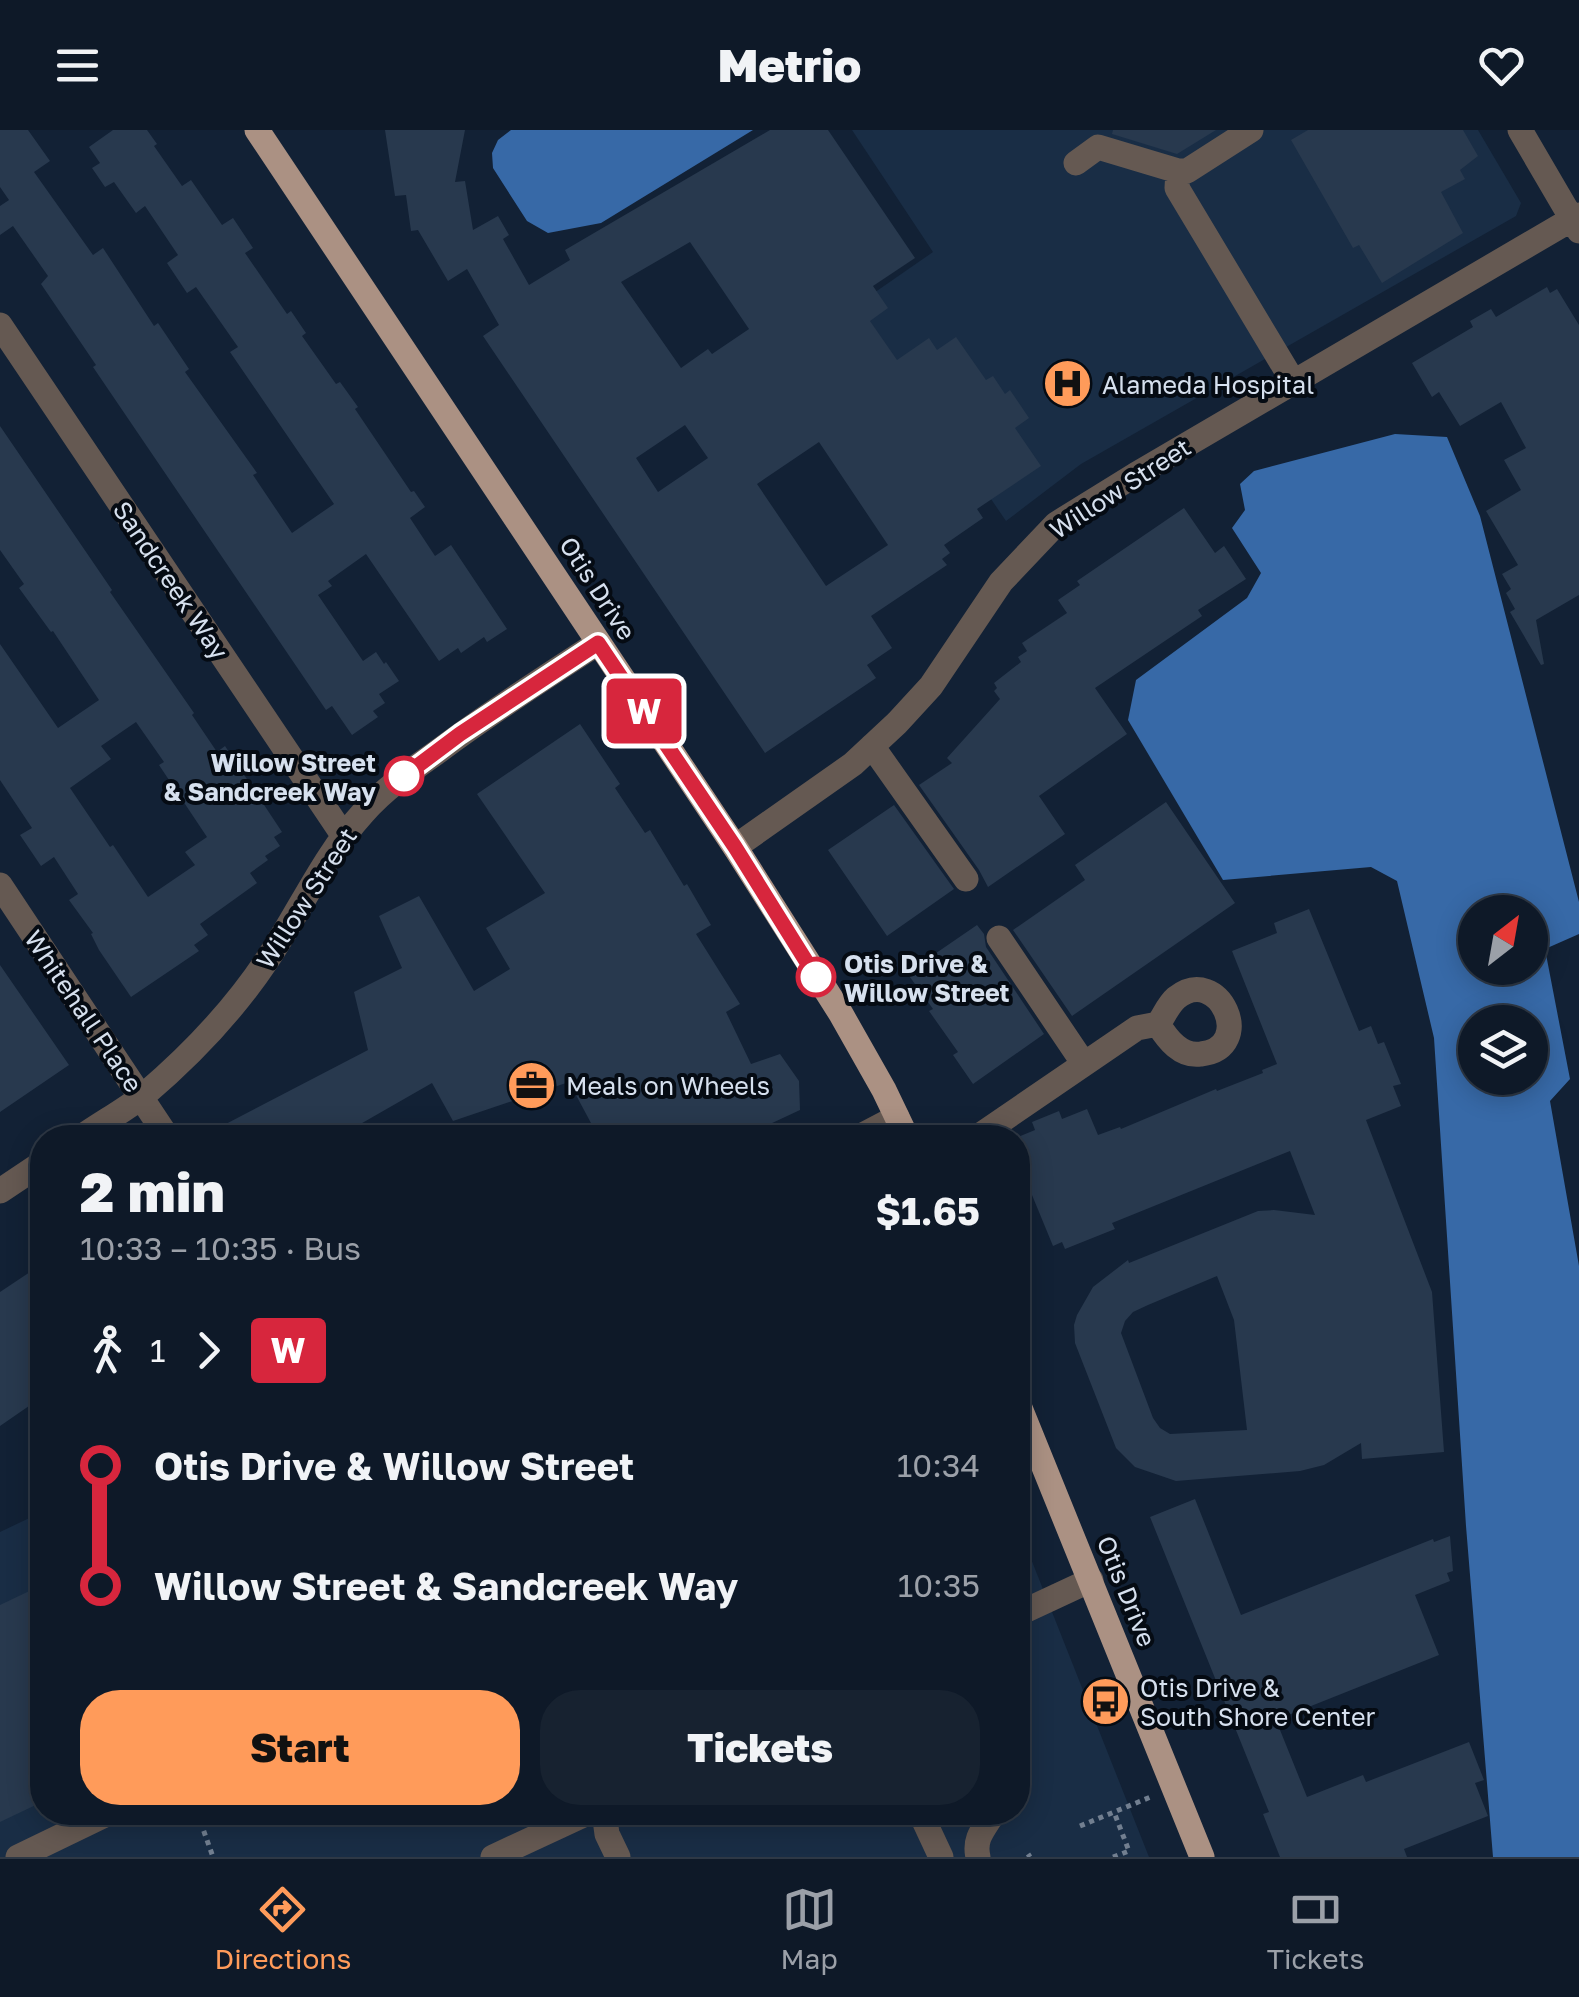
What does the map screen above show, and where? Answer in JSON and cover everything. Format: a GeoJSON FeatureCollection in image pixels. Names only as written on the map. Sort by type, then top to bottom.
{"type":"FeatureCollection","features":[{"type":"Feature","properties":{"kind":"main road","name":"Otis Drive"},"geometry":{"type":"LineString","coordinates":[[257,130],[735,847],[840,1014],[900,1125]]}},
{"type":"Feature","properties":{"kind":"main road","name":"Otis Drive"},"geometry":{"type":"LineString","coordinates":[[1030,1432],[1202,1857]]}},
{"type":"Feature","properties":{"kind":"street"},"geometry":{"type":"LineString","coordinates":[[1076,163],[1098,148],[1187,171],[1252,130]]}},
{"type":"Feature","properties":{"kind":"street"},"geometry":{"type":"LineString","coordinates":[[1520,130],[1577,222]]}},
{"type":"Feature","properties":{"kind":"street"},"geometry":{"type":"LineString","coordinates":[[1178,171],[1178,188],[1294,383]]}},
{"type":"Feature","properties":{"kind":"street","name":"Willow Street"},"geometry":{"type":"LineString","coordinates":[[735,847],[853,764],[897,724],[930,686],[1000,582],[1056,524],[1134,475],[1577,222]]}},
{"type":"Feature","properties":{"kind":"street","name":"Sandcreek Way"},"geometry":{"type":"LineString","coordinates":[[0,325],[343,836]]}},
{"type":"Feature","properties":{"kind":"street","name":"Willow Street"},"geometry":{"type":"LineString","coordinates":[[99,1125],[141,1097],[188,1056],[233,1008],[269,957],[310,884],[367,808],[460,734],[598,643]]}},
{"type":"Feature","properties":{"kind":"street"},"geometry":{"type":"LineString","coordinates":[[872,746],[966,879]]}},
{"type":"Feature","properties":{"kind":"street","name":"Whitehall Place"},"geometry":{"type":"LineString","coordinates":[[0,885],[159,1125]]}},
{"type":"Feature","properties":{"kind":"street"},"geometry":{"type":"LineString","coordinates":[[999,938],[1084,1064]]}},
{"type":"Feature","properties":{"kind":"street"},"geometry":{"type":"LineString","coordinates":[[995,1125],[1136,1028],[1158,1024]]}},
{"type":"Feature","properties":{"kind":"street"},"geometry":{"type":"LineString","coordinates":[[0,1191],[30,1171]]}},
{"type":"Feature","properties":{"kind":"street"},"geometry":{"type":"LineString","coordinates":[[1030,1608],[1091,1580]]}},
{"type":"Feature","properties":{"kind":"street"},"geometry":{"type":"LineString","coordinates":[[18,1857],[84,1825]]}},
{"type":"Feature","properties":{"kind":"street"},"geometry":{"type":"LineString","coordinates":[[494,1857],[562,1825]]}},
{"type":"Feature","properties":{"kind":"street"},"geometry":{"type":"LineString","coordinates":[[606,1825],[618,1857]]}},
{"type":"Feature","properties":{"kind":"street"},"geometry":{"type":"LineString","coordinates":[[926,1825],[941,1857]]}},
{"type":"Feature","properties":{"kind":"street"},"geometry":{"type":"LineString","coordinates":[[978,1857],[976,1846],[986,1825]]}},
{"type":"Feature","properties":{"kind":"path"},"geometry":{"type":"LineString","coordinates":[[1080,1826],[1174,1788]]}},
{"type":"Feature","properties":{"kind":"path"},"geometry":{"type":"LineString","coordinates":[[1113,1857],[1129,1850],[1114,1812]]}},
{"type":"Feature","properties":{"kind":"path"},"geometry":{"type":"LineString","coordinates":[[202,1825],[213,1857]]}},
{"type":"Feature","properties":{"kind":"shaded area","name":"Alameda Hospital"},"geometry":{"type":"Polygon","coordinates":[[[852,130],[1478,130],[1521,203],[1516,216],[1081,464],[1006,521],[858,304],[933,252],[852,130]]]}},
{"type":"Feature","properties":{"kind":"shaded area"},"geometry":{"type":"Polygon","coordinates":[[[30,1518],[30,1825],[1030,1825],[1030,1556],[1149,1857],[0,1857],[0,1532],[30,1518]]]}},
{"type":"Feature","properties":{"kind":"water"},"geometry":{"type":"Polygon","coordinates":[[[511,130],[753,130],[601,223],[548,233],[527,221],[493,168],[492,153],[498,140],[511,130]]]}},
{"type":"Feature","properties":{"kind":"water"},"geometry":{"type":"Polygon","coordinates":[[[1395,434],[1447,437],[1480,516],[1579,902],[1579,934],[1548,948],[1548,895],[1458,895],[1458,985],[1548,985],[1548,965],[1570,1079],[1550,1101],[1579,1266],[1579,1857],[1493,1857],[1466,1526],[1434,1038],[1397,881],[1371,867],[1223,880],[1128,720],[1136,680],[1247,598],[1261,573],[1232,528],[1245,510],[1240,484],[1254,471],[1395,434]]]}},
{"type":"Feature","properties":{"kind":"building"},"geometry":{"type":"Polygon","coordinates":[[[0,130],[28,130],[50,161],[34,172],[93,255],[103,248],[154,326],[158,323],[189,369],[185,372],[257,473],[253,475],[292,533],[334,504],[230,352],[238,347],[196,287],[187,293],[167,263],[178,255],[145,206],[136,213],[114,182],[105,187],[92,168],[100,163],[89,147],[113,130],[147,130],[182,186],[191,180],[222,225],[233,218],[253,248],[245,253],[287,314],[291,311],[306,333],[302,336],[336,384],[340,382],[358,407],[355,409],[425,507],[410,518],[435,556],[451,545],[507,629],[487,642],[484,637],[461,653],[458,648],[439,661],[366,554],[328,581],[332,586],[318,595],[363,661],[376,652],[399,681],[379,694],[385,703],[373,711],[378,717],[352,735],[332,706],[326,710],[93,367],[96,365],[41,284],[48,276],[13,226],[0,235],[0,206],[9,200],[0,187],[0,130]]]}},
{"type":"Feature","properties":{"kind":"building"},"geometry":{"type":"Polygon","coordinates":[[[385,130],[465,130],[455,182],[465,181],[473,230],[498,216],[509,235],[503,239],[529,285],[570,260],[565,250],[770,130],[828,130],[915,258],[873,286],[888,308],[870,321],[897,360],[929,338],[937,350],[956,337],[986,380],[993,376],[1005,394],[1010,390],[1029,418],[1015,428],[1041,466],[977,509],[983,518],[944,545],[950,553],[942,559],[947,565],[871,616],[892,648],[867,665],[876,678],[765,753],[483,336],[499,325],[467,269],[448,281],[418,230],[411,231],[406,195],[395,196],[385,130]],[[690,242],[621,282],[681,368],[708,349],[712,354],[749,329],[690,242]],[[685,425],[636,458],[658,492],[708,458],[685,425]],[[819,442],[757,484],[826,586],[888,545],[819,442]]]}},
{"type":"Feature","properties":{"kind":"building"},"geometry":{"type":"Polygon","coordinates":[[[1113,130],[1216,130],[1177,154],[1112,134],[1113,130]]]}},
{"type":"Feature","properties":{"kind":"building"},"geometry":{"type":"Polygon","coordinates":[[[1308,130],[1463,130],[1478,156],[1460,170],[1465,179],[1441,192],[1463,233],[1382,283],[1359,245],[1353,248],[1291,140],[1308,130]]]}},
{"type":"Feature","properties":{"kind":"building"},"geometry":{"type":"Polygon","coordinates":[[[1547,287],[1550,293],[1557,289],[1579,325],[1579,595],[1536,620],[1544,664],[1541,665],[1510,612],[1515,609],[1506,593],[1511,589],[1502,574],[1518,565],[1486,511],[1521,490],[1504,460],[1526,448],[1501,402],[1460,426],[1439,392],[1432,397],[1412,363],[1473,327],[1470,321],[1491,309],[1496,317],[1547,287]]]}},
{"type":"Feature","properties":{"kind":"building"},"geometry":{"type":"Polygon","coordinates":[[[0,426],[217,752],[225,746],[282,832],[274,837],[280,846],[250,873],[257,883],[200,924],[208,935],[194,945],[199,951],[131,997],[69,900],[78,894],[54,857],[41,866],[20,835],[32,828],[0,780],[0,644],[58,728],[99,700],[19,588],[24,584],[0,550],[0,426]],[[136,722],[101,746],[111,759],[70,788],[148,897],[195,865],[185,852],[207,837],[159,765],[164,762],[136,722]]]}},
{"type":"Feature","properties":{"kind":"building"},"geometry":{"type":"Polygon","coordinates":[[[1184,508],[1215,553],[1224,546],[1246,579],[1198,610],[1202,616],[1095,688],[1127,734],[1039,796],[1065,834],[988,887],[919,785],[952,763],[947,758],[1000,699],[994,683],[1021,662],[1018,657],[1027,651],[1022,643],[1067,613],[1058,600],[1080,585],[1077,581],[1184,508]]]}},
{"type":"Feature","properties":{"kind":"building"},"geometry":{"type":"Polygon","coordinates":[[[580,724],[620,784],[615,788],[645,833],[650,830],[711,925],[696,934],[740,1004],[726,1012],[751,1064],[780,1054],[799,1081],[800,1110],[768,1125],[592,1125],[569,1082],[453,1121],[432,1083],[359,1125],[224,1125],[368,1050],[354,992],[402,968],[379,916],[419,896],[474,991],[510,969],[486,928],[545,893],[477,794],[580,724]]]}},
{"type":"Feature","properties":{"kind":"building"},"geometry":{"type":"Polygon","coordinates":[[[1166,802],[1235,903],[1072,1016],[1013,930],[1085,880],[1075,865],[1166,802]]]}},
{"type":"Feature","properties":{"kind":"building"},"geometry":{"type":"Polygon","coordinates":[[[894,805],[954,889],[887,936],[828,850],[894,805]]]}},
{"type":"Feature","properties":{"kind":"building"},"geometry":{"type":"Polygon","coordinates":[[[1309,909],[1359,1031],[1371,1026],[1378,1044],[1384,1042],[1401,1084],[1393,1086],[1401,1106],[1366,1120],[1432,1292],[1444,1452],[1362,1459],[1361,1443],[1324,1465],[1300,1471],[1176,1481],[1135,1467],[1116,1448],[1075,1343],[1077,1315],[1093,1287],[1128,1260],[1129,1263],[1258,1211],[1315,1215],[1290,1151],[1112,1223],[1115,1229],[1065,1249],[1062,1242],[1053,1246],[1030,1190],[1030,1132],[1035,1130],[1032,1122],[1059,1111],[1062,1119],[1087,1109],[1098,1135],[1121,1129],[1277,1064],[1232,951],[1277,933],[1274,923],[1309,909]],[[1217,1276],[1133,1312],[1121,1333],[1160,1428],[1170,1434],[1247,1430],[1234,1320],[1217,1276]]]}},
{"type":"Feature","properties":{"kind":"building"},"geometry":{"type":"Polygon","coordinates":[[[977,925],[984,934],[986,947],[1044,1034],[973,1084],[953,1055],[958,1052],[929,1011],[933,1009],[907,973],[977,925]]]}},
{"type":"Feature","properties":{"kind":"building"},"geometry":{"type":"Polygon","coordinates":[[[0,965],[69,1065],[0,1112],[0,965]]]}},
{"type":"Feature","properties":{"kind":"building"},"geometry":{"type":"Polygon","coordinates":[[[30,1272],[30,1405],[0,1426],[0,1292],[30,1272]]]}},
{"type":"Feature","properties":{"kind":"building"},"geometry":{"type":"Polygon","coordinates":[[[1195,1499],[1241,1615],[1433,1539],[1434,1542],[1450,1536],[1450,1581],[1415,1595],[1439,1655],[1276,1720],[1307,1797],[1363,1775],[1366,1782],[1469,1742],[1484,1780],[1475,1783],[1488,1816],[1404,1849],[1407,1857],[1280,1857],[1263,1814],[1269,1812],[1150,1517],[1195,1499]]]}},
{"type":"Feature","properties":{"kind":"building"},"geometry":{"type":"Polygon","coordinates":[[[30,1591],[30,1808],[0,1822],[0,1605],[30,1591]]]}},
{"type":"Feature","properties":{"kind":"bus line","name":"W"},"geometry":{"type":"LineString","coordinates":[[404,776],[598,643],[735,847],[816,977]]}},
{"type":"Feature","properties":{"kind":"place","name":"Alameda Hospital"},"geometry":{"type":"Point","coordinates":[1067,384]}},
{"type":"Feature","properties":{"kind":"place","name":"Willow Street & Sandcreek Way"},"geometry":{"type":"Point","coordinates":[404,776]}},
{"type":"Feature","properties":{"kind":"place","name":"Otis Drive & Willow Street"},"geometry":{"type":"Point","coordinates":[816,977]}},
{"type":"Feature","properties":{"kind":"place","name":"Meals on Wheels"},"geometry":{"type":"Point","coordinates":[531,1085]}},
{"type":"Feature","properties":{"kind":"place","name":"Otis Drive & South Shore Center"},"geometry":{"type":"Point","coordinates":[1105,1701]}}]}
